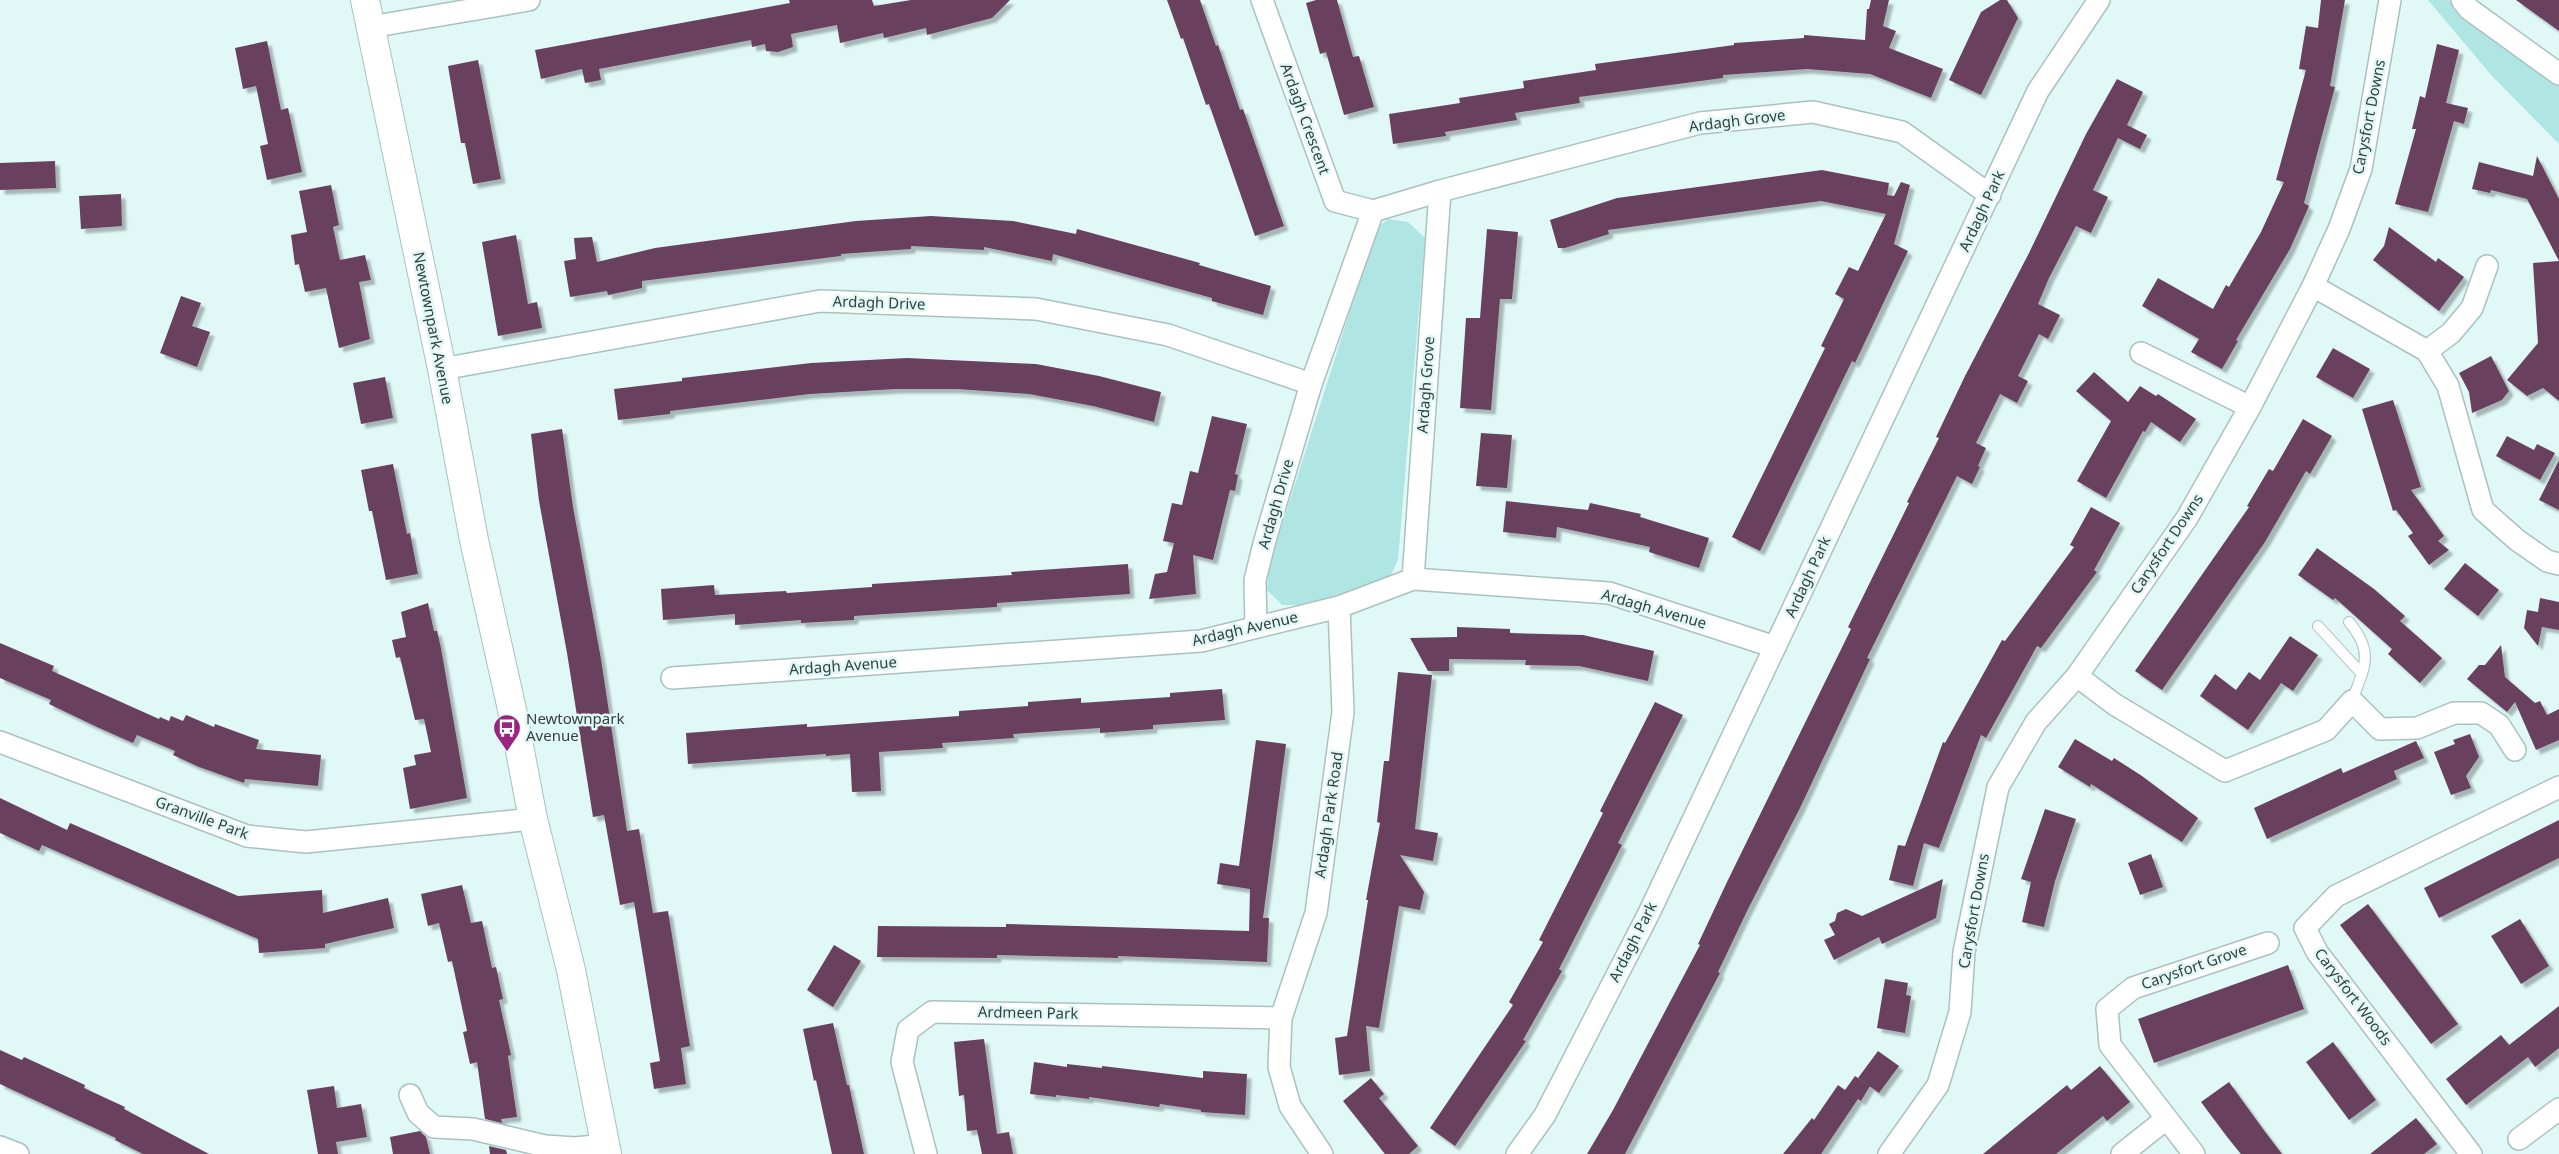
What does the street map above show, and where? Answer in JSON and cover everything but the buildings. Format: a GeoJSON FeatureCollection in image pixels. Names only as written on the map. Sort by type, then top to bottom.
{"type":"FeatureCollection","features":[{"type":"Feature","properties":{"kind":"main road","name":"Newtownpark Avenue"},"geometry":{"type":"LineString","coordinates":[[365,0],[442,369],[474,540],[513,714],[534,819],[571,970],[606,1149]]}},
{"type":"Feature","properties":{"kind":"street"},"geometry":{"type":"LineString","coordinates":[[370,27],[529,0]]}},
{"type":"Feature","properties":{"kind":"street","name":"Ardagh Crescent"},"geometry":{"type":"LineString","coordinates":[[1262,0],[1335,201],[1373,211]]}},
{"type":"Feature","properties":{"kind":"street","name":"Ardagh Park"},"geometry":{"type":"LineString","coordinates":[[1517,1154],[1545,1115],[1644,922],[2038,91],[2099,0]]}},
{"type":"Feature","properties":{"kind":"street","name":"Carysfort Downs"},"geometry":{"type":"LineString","coordinates":[[1889,1154],[1938,1085],[1960,1012],[1964,952],[1998,787],[2036,722],[2077,676],[2187,518],[2250,407],[2313,286],[2339,229],[2361,169],[2390,0]]}},
{"type":"Feature","properties":{"kind":"street"},"geometry":{"type":"LineString","coordinates":[[2462,0],[2469,9],[2559,74]]}},
{"type":"Feature","properties":{"kind":"street","name":"Ardagh Grove"},"geometry":{"type":"LineString","coordinates":[[1373,211],[1440,191],[1700,122],[1813,112],[1902,132],[1990,195]]}},
{"type":"Feature","properties":{"kind":"street","name":"Ardagh Grove"},"geometry":{"type":"LineString","coordinates":[[1413,579],[1440,191]]}},
{"type":"Feature","properties":{"kind":"street","name":"Ardagh Drive"},"geometry":{"type":"LineString","coordinates":[[1256,627],[1255,580],[1311,384],[1373,211]]}},
{"type":"Feature","properties":{"kind":"street"},"geometry":{"type":"LineString","coordinates":[[2427,351],[2451,333],[2472,308],[2487,266]]}},
{"type":"Feature","properties":{"kind":"street"},"geometry":{"type":"LineString","coordinates":[[2313,286],[2427,351],[2448,386],[2483,510],[2517,540],[2547,561],[2559,564]]}},
{"type":"Feature","properties":{"kind":"street","name":"Ardagh Drive"},"geometry":{"type":"LineString","coordinates":[[442,369],[820,301],[1036,309],[1168,335],[1311,384]]}},
{"type":"Feature","properties":{"kind":"street"},"geometry":{"type":"LineString","coordinates":[[2141,353],[2250,407]]}},
{"type":"Feature","properties":{"kind":"street","name":"Ardagh Avenue"},"geometry":{"type":"LineString","coordinates":[[672,678],[1201,641],[1339,607],[1413,579],[1610,593],[1775,647]]}},
{"type":"Feature","properties":{"kind":"street","name":"Ardagh Park Road"},"geometry":{"type":"LineString","coordinates":[[1322,1154],[1290,1106],[1279,1067],[1281,1018],[1316,912],[1343,712],[1339,607]]}},
{"type":"Feature","properties":{"kind":"street"},"geometry":{"type":"LineString","coordinates":[[2077,676],[2114,704],[2225,771],[2326,730],[2352,701],[2380,729],[2417,728],[2454,712],[2481,713],[2500,725],[2514,750]]}},
{"type":"Feature","properties":{"kind":"street","name":"Granville Park"},"geometry":{"type":"LineString","coordinates":[[0,742],[247,836],[306,842],[534,819]]}},
{"type":"Feature","properties":{"kind":"street","name":"Carysfort Woods"},"geometry":{"type":"LineString","coordinates":[[2471,1154],[2317,952],[2305,928],[2336,896],[2559,787]]}},
{"type":"Feature","properties":{"kind":"street","name":"Carysfort Grove"},"geometry":{"type":"LineString","coordinates":[[2194,1154],[2110,1045],[2107,1009],[2133,988],[2268,942]]}},
{"type":"Feature","properties":{"kind":"street","name":"Ardmeen Park"},"geometry":{"type":"LineString","coordinates":[[926,1154],[902,1062],[908,1030],[932,1012],[1281,1018]]}},
{"type":"Feature","properties":{"kind":"street"},"geometry":{"type":"LineString","coordinates":[[410,1095],[418,1113],[434,1127],[473,1129],[546,1146],[606,1149]]}},
{"type":"Feature","properties":{"kind":"street"},"geometry":{"type":"LineString","coordinates":[[2519,1139],[2559,1109]]}},
{"type":"Feature","properties":{"kind":"street"},"geometry":{"type":"LineString","coordinates":[[2122,1154],[2166,1119]]}},
{"type":"Feature","properties":{"kind":"street"},"geometry":{"type":"LineString","coordinates":[[0,1147],[18,1154]]}},
{"type":"Feature","properties":{"kind":"lane"},"geometry":{"type":"LineString","coordinates":[[2349,622],[2363,646],[2366,662],[2352,701]]}},
{"type":"Feature","properties":{"kind":"lane"},"geometry":{"type":"LineString","coordinates":[[2318,626],[2362,674]]}},
{"type":"Feature","properties":{"kind":"shaded area"},"geometry":{"type":"Polygon","coordinates":[[[2428,0],[2449,0],[2462,14],[2559,86],[2559,144],[2492,76],[2428,0]]]}},
{"type":"Feature","properties":{"kind":"shaded area"},"geometry":{"type":"Polygon","coordinates":[[[1388,219],[1408,222],[1425,238],[1398,560],[1391,575],[1375,584],[1302,605],[1282,605],[1267,590],[1269,566],[1376,229],[1388,219]]]}},
{"type":"Feature","properties":{"kind":"place","name":"Newtownpark Avenue"},"geometry":{"type":"Point","coordinates":[507,752]}}]}
